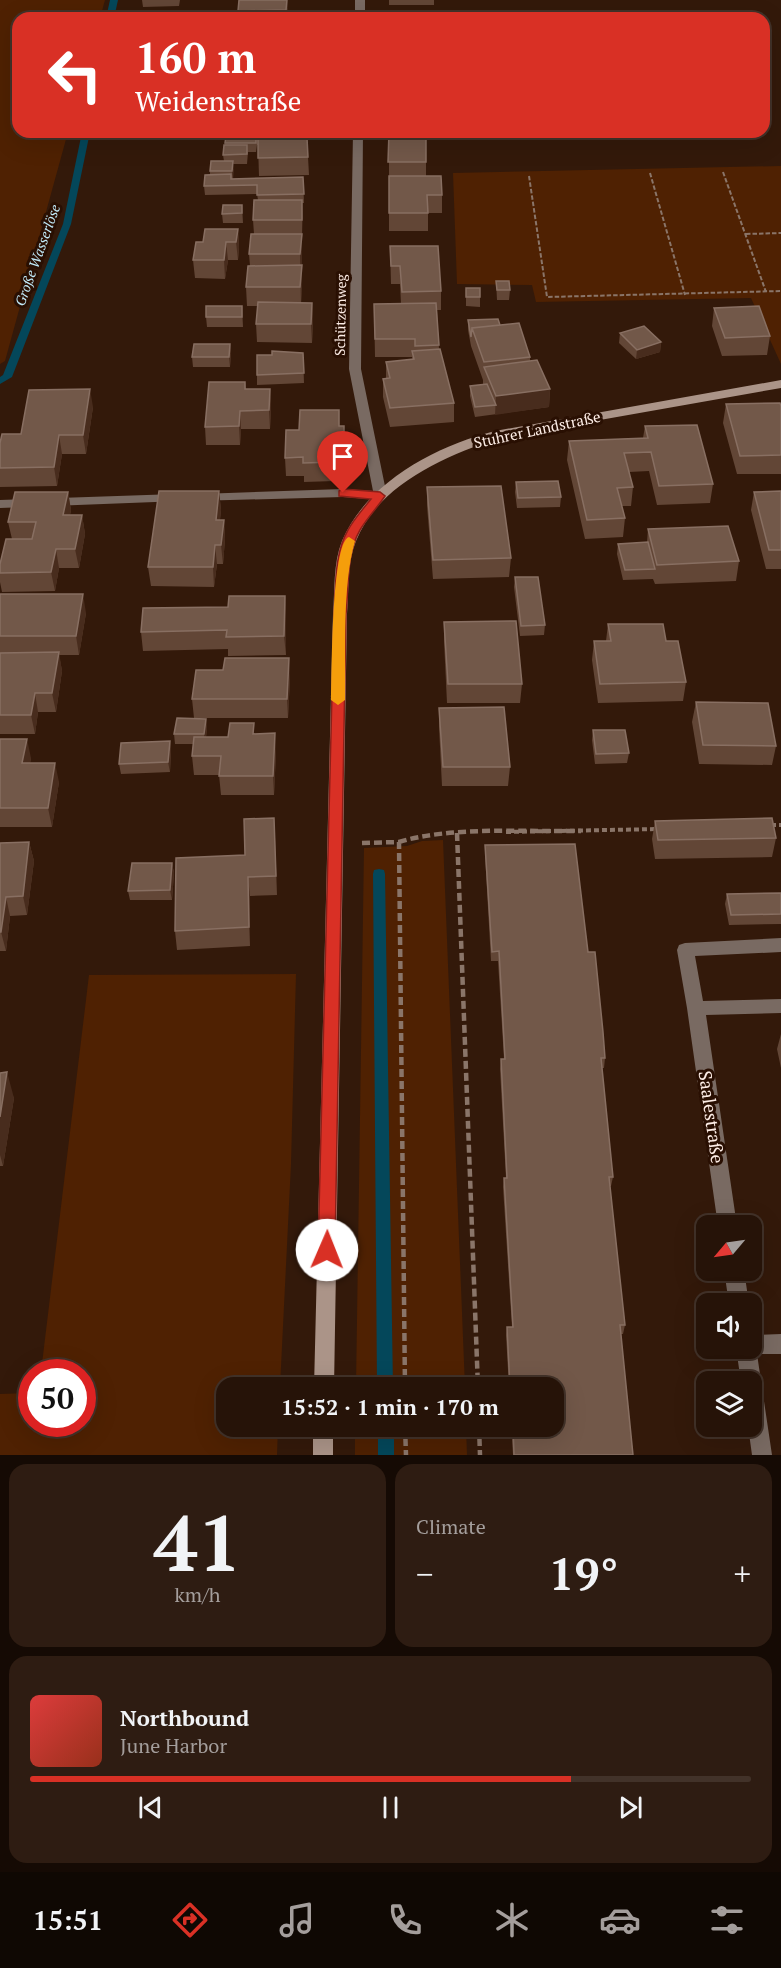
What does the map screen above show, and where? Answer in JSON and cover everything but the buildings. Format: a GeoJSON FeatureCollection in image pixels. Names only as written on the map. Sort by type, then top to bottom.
{"type":"FeatureCollection","features":[{"type":"Feature","properties":{"kind":"main road","name":"Stuhrer Landstraße"},"geometry":{"type":"LineString","coordinates":[[324,1377],[340,614],[346,553],[354,530],[380,496],[404,476],[451,450],[495,435],[781,384]]}},
{"type":"Feature","properties":{"kind":"main road"},"geometry":{"type":"LineString","coordinates":[[323,1437],[323,1455]]}},
{"type":"Feature","properties":{"kind":"street","name":"Schützenweg"},"geometry":{"type":"LineString","coordinates":[[358,138],[355,369],[380,496]]}},
{"type":"Feature","properties":{"kind":"street"},"geometry":{"type":"LineString","coordinates":[[0,504],[343,493],[380,496]]}},
{"type":"Feature","properties":{"kind":"street","name":"Saalestraße"},"geometry":{"type":"LineString","coordinates":[[726,1215],[696,1008],[685,950],[781,945]]}},
{"type":"Feature","properties":{"kind":"street"},"geometry":{"type":"LineString","coordinates":[[696,1008],[781,1005]]}},
{"type":"Feature","properties":{"kind":"street"},"geometry":{"type":"LineString","coordinates":[[762,1345],[781,1344]]}},
{"type":"Feature","properties":{"kind":"street"},"geometry":{"type":"LineString","coordinates":[[759,1437],[762,1455]]}},
{"type":"Feature","properties":{"kind":"path"},"geometry":{"type":"LineString","coordinates":[[723,172],[766,292]]}},
{"type":"Feature","properties":{"kind":"path"},"geometry":{"type":"LineString","coordinates":[[650,173],[685,295]]}},
{"type":"Feature","properties":{"kind":"path"},"geometry":{"type":"LineString","coordinates":[[529,176],[547,297],[781,291]]}},
{"type":"Feature","properties":{"kind":"path"},"geometry":{"type":"LineString","coordinates":[[746,234],[781,233]]}},
{"type":"Feature","properties":{"kind":"path"},"geometry":{"type":"LineString","coordinates":[[769,825],[781,825]]}},
{"type":"Feature","properties":{"kind":"path"},"geometry":{"type":"LineString","coordinates":[[334,843],[399,842],[412,838],[457,833],[662,829]]}},
{"type":"Feature","properties":{"kind":"path"},"geometry":{"type":"LineString","coordinates":[[457,833],[478,1377]]}},
{"type":"Feature","properties":{"kind":"path"},"geometry":{"type":"LineString","coordinates":[[399,842],[405,1377]]}},
{"type":"Feature","properties":{"kind":"path"},"geometry":{"type":"LineString","coordinates":[[405,1437],[406,1455]]}},
{"type":"Feature","properties":{"kind":"path"},"geometry":{"type":"LineString","coordinates":[[479,1437],[480,1455]]}},
{"type":"Feature","properties":{"kind":"shaded area"},"geometry":{"type":"Polygon","coordinates":[[[0,0],[105,0],[102,12],[12,12],[12,138],[66,138],[5,361],[0,364],[0,0]]]}},
{"type":"Feature","properties":{"kind":"shaded area"},"geometry":{"type":"Polygon","coordinates":[[[781,166],[781,364],[751,298],[536,302],[532,285],[457,284],[453,173],[781,166]]]}},
{"type":"Feature","properties":{"kind":"shaded area"},"geometry":{"type":"Polygon","coordinates":[[[443,840],[465,1377],[356,1377],[364,848],[407,846],[422,841],[443,840]]]}},
{"type":"Feature","properties":{"kind":"shaded area"},"geometry":{"type":"Polygon","coordinates":[[[296,974],[291,1164],[280,1377],[216,1377],[216,1437],[278,1437],[277,1455],[0,1455],[0,1394],[18,1393],[18,1437],[96,1437],[96,1359],[43,1359],[89,975],[296,974]]]}},
{"type":"Feature","properties":{"kind":"shaded area"},"geometry":{"type":"Polygon","coordinates":[[[355,1437],[466,1437],[467,1455],[355,1455],[355,1437]]]}},
{"type":"Feature","properties":{"kind":"waterway","name":"Große Wasserlöse"},"geometry":{"type":"LineString","coordinates":[[111,12],[114,0]]}},
{"type":"Feature","properties":{"kind":"waterway","name":"Große Wasserlöse"},"geometry":{"type":"LineString","coordinates":[[0,381],[7,377],[67,224],[85,138]]}},
{"type":"Feature","properties":{"kind":"waterway"},"geometry":{"type":"LineString","coordinates":[[379,874],[385,1377]]}},
{"type":"Feature","properties":{"kind":"waterway"},"geometry":{"type":"LineString","coordinates":[[386,1437],[386,1455]]}},
{"type":"Feature","properties":{"kind":"slow traffic"},"geometry":{"type":"LineString","coordinates":[[338,700],[340,614],[349,541]]}},
{"type":"Feature","properties":{"kind":"route"},"geometry":{"type":"LineString","coordinates":[[327,1250],[340,614],[349,541],[354,530],[380,496],[343,493]]}}]}
